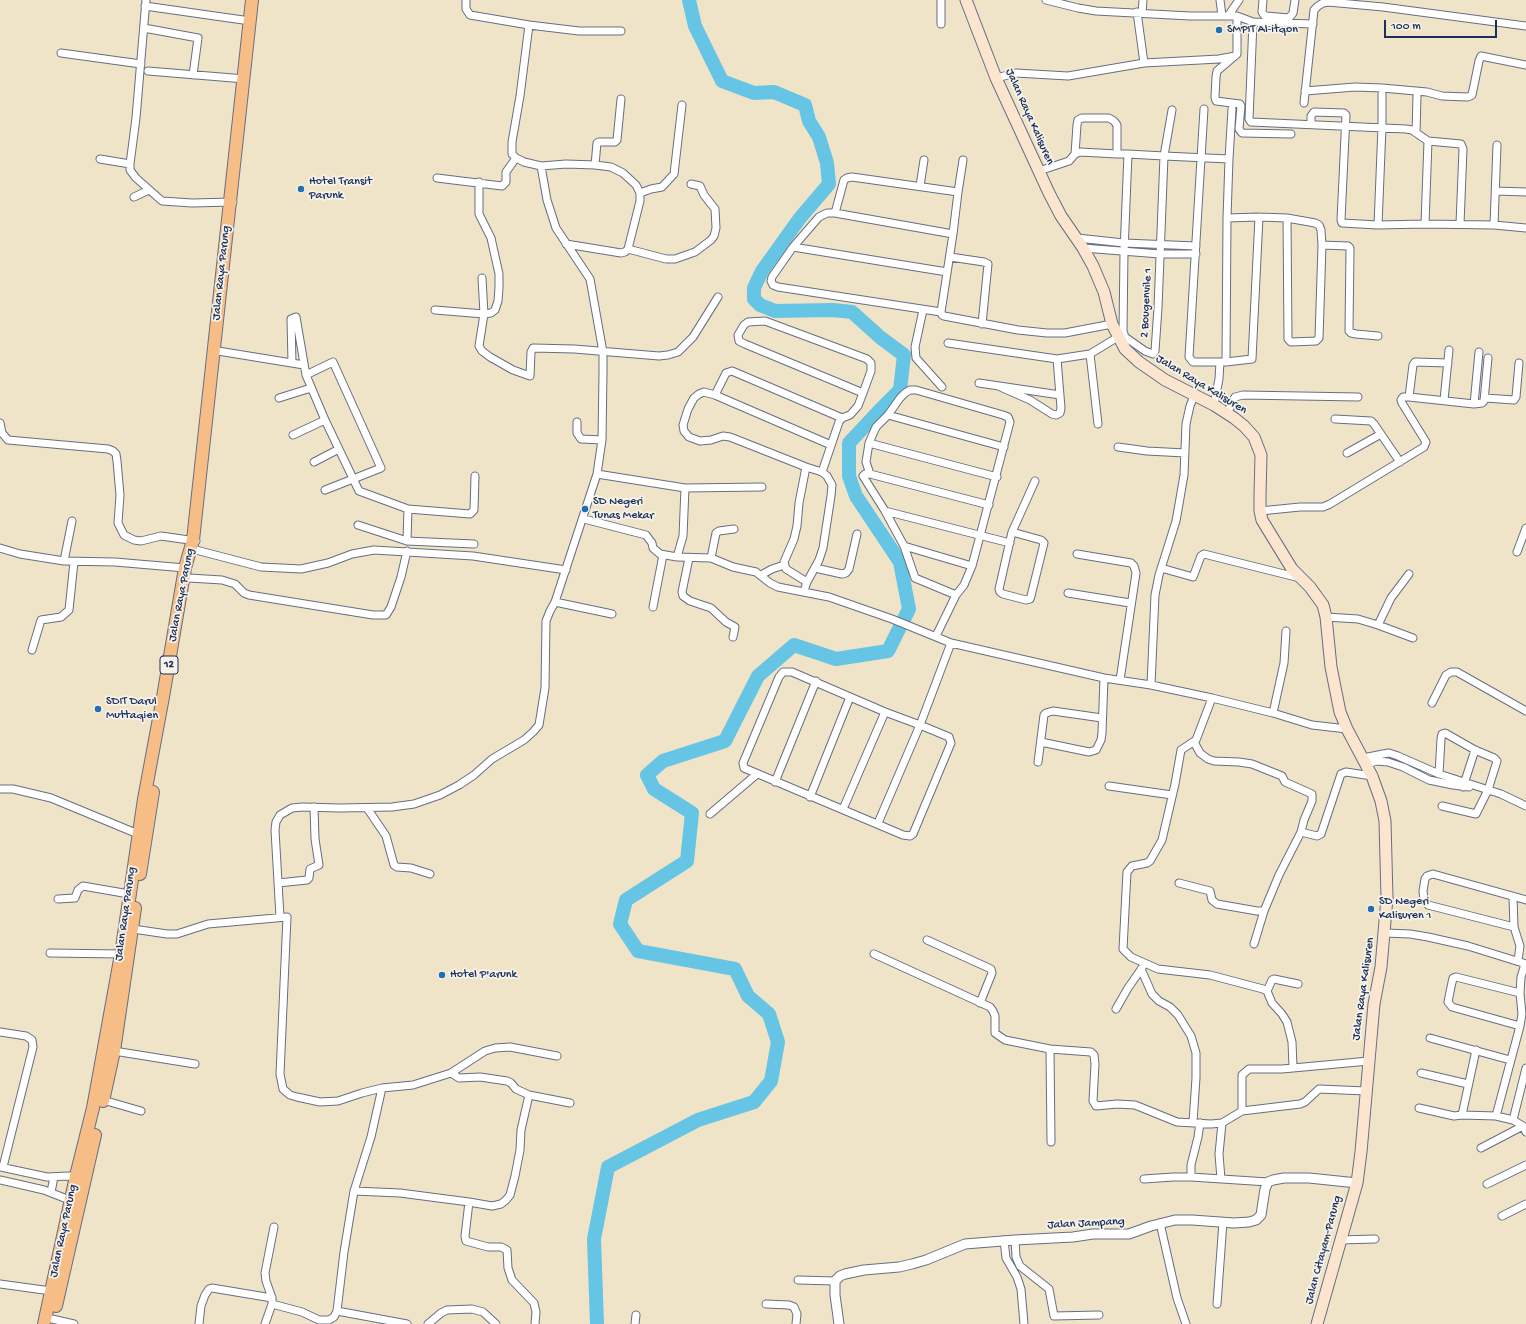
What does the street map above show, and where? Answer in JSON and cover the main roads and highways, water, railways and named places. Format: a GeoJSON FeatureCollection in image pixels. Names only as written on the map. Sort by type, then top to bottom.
{"type":"FeatureCollection","features":[{"type":"Feature","properties":{"kind":"highway","name":"Jalan Raya Parung"},"geometry":{"type":"LineString","coordinates":[[246,79],[252,0]]}},
{"type":"Feature","properties":{"kind":"highway","name":"Jalan Raya Parung"},"geometry":{"type":"LineString","coordinates":[[49,1322],[61,1288],[120,954],[129,894],[142,827],[170,656],[187,573],[196,544],[231,202],[246,79],[258,0]]}},
{"type":"Feature","properties":{"kind":"highway","name":"Jalan Raya Parung"},"geometry":{"type":"LineString","coordinates":[[196,544],[201,489],[218,351],[231,202]]}},
{"type":"Feature","properties":{"kind":"highway","name":"Jalan Raya Parung"},"geometry":{"type":"LineString","coordinates":[[80,1177],[103,1100],[114,1051],[133,929],[142,827]]}},
{"type":"Feature","properties":{"kind":"highway","name":"Jalan Raya Parung"},"geometry":{"type":"LineString","coordinates":[[49,1322],[51,1291],[75,1202]]}},
{"type":"Feature","properties":{"kind":"main road","name":"Jalan Raya Kalisuren"},"geometry":{"type":"LineString","coordinates":[[966,0],[996,78],[1039,171],[1061,216],[1077,238],[1093,266],[1104,292],[1112,324],[1125,349],[1139,362],[1165,380],[1214,405],[1228,414],[1244,426],[1254,437],[1261,455],[1260,510],[1262,520],[1285,559],[1323,605],[1326,617],[1331,667],[1340,712],[1347,729],[1372,776],[1381,801],[1385,821],[1387,870],[1385,933],[1381,967],[1374,1004],[1362,1152],[1357,1182]]}},
{"type":"Feature","properties":{"kind":"main road","name":"Jalan Citayam-Parung"},"geometry":{"type":"LineString","coordinates":[[1317,1324],[1357,1182]]}},
{"type":"Feature","properties":{"kind":"waterway"},"geometry":{"type":"LineString","coordinates":[[597,1324],[594,1239],[608,1167],[698,1120],[754,1102],[771,1081],[778,1042],[769,1014],[748,996],[735,969],[638,951],[620,924],[626,900],[687,861],[692,813],[654,789],[647,775],[663,761],[725,741],[758,676],[794,645],[836,659],[888,651],[909,609],[900,562],[856,496],[849,476],[849,443],[900,390],[904,355],[881,338],[852,312],[833,310],[775,311],[760,305],[754,299],[754,288],[762,271],[800,218],[829,184],[827,163],[819,137],[809,121],[805,105],[774,92],[754,93],[722,81],[695,26],[689,0]]}},
{"type":"Feature","properties":{"kind":"place","name":"SMPIT Al-itqon"},"geometry":{"type":"Point","coordinates":[1219,30]}},
{"type":"Feature","properties":{"kind":"place","name":"Hotel Transit Parunk"},"geometry":{"type":"Point","coordinates":[301,189]}},
{"type":"Feature","properties":{"kind":"place","name":"SD Negeri Tunas Mekar"},"geometry":{"type":"Point","coordinates":[585,509]}},
{"type":"Feature","properties":{"kind":"place","name":"SDIT Darul Muttaqien"},"geometry":{"type":"Point","coordinates":[98,709]}},
{"type":"Feature","properties":{"kind":"place","name":"SD Negeri Kalisuren 1"},"geometry":{"type":"Point","coordinates":[1371,909]}},
{"type":"Feature","properties":{"kind":"place","name":"Hotel P'arunk"},"geometry":{"type":"Point","coordinates":[442,975]}}]}
